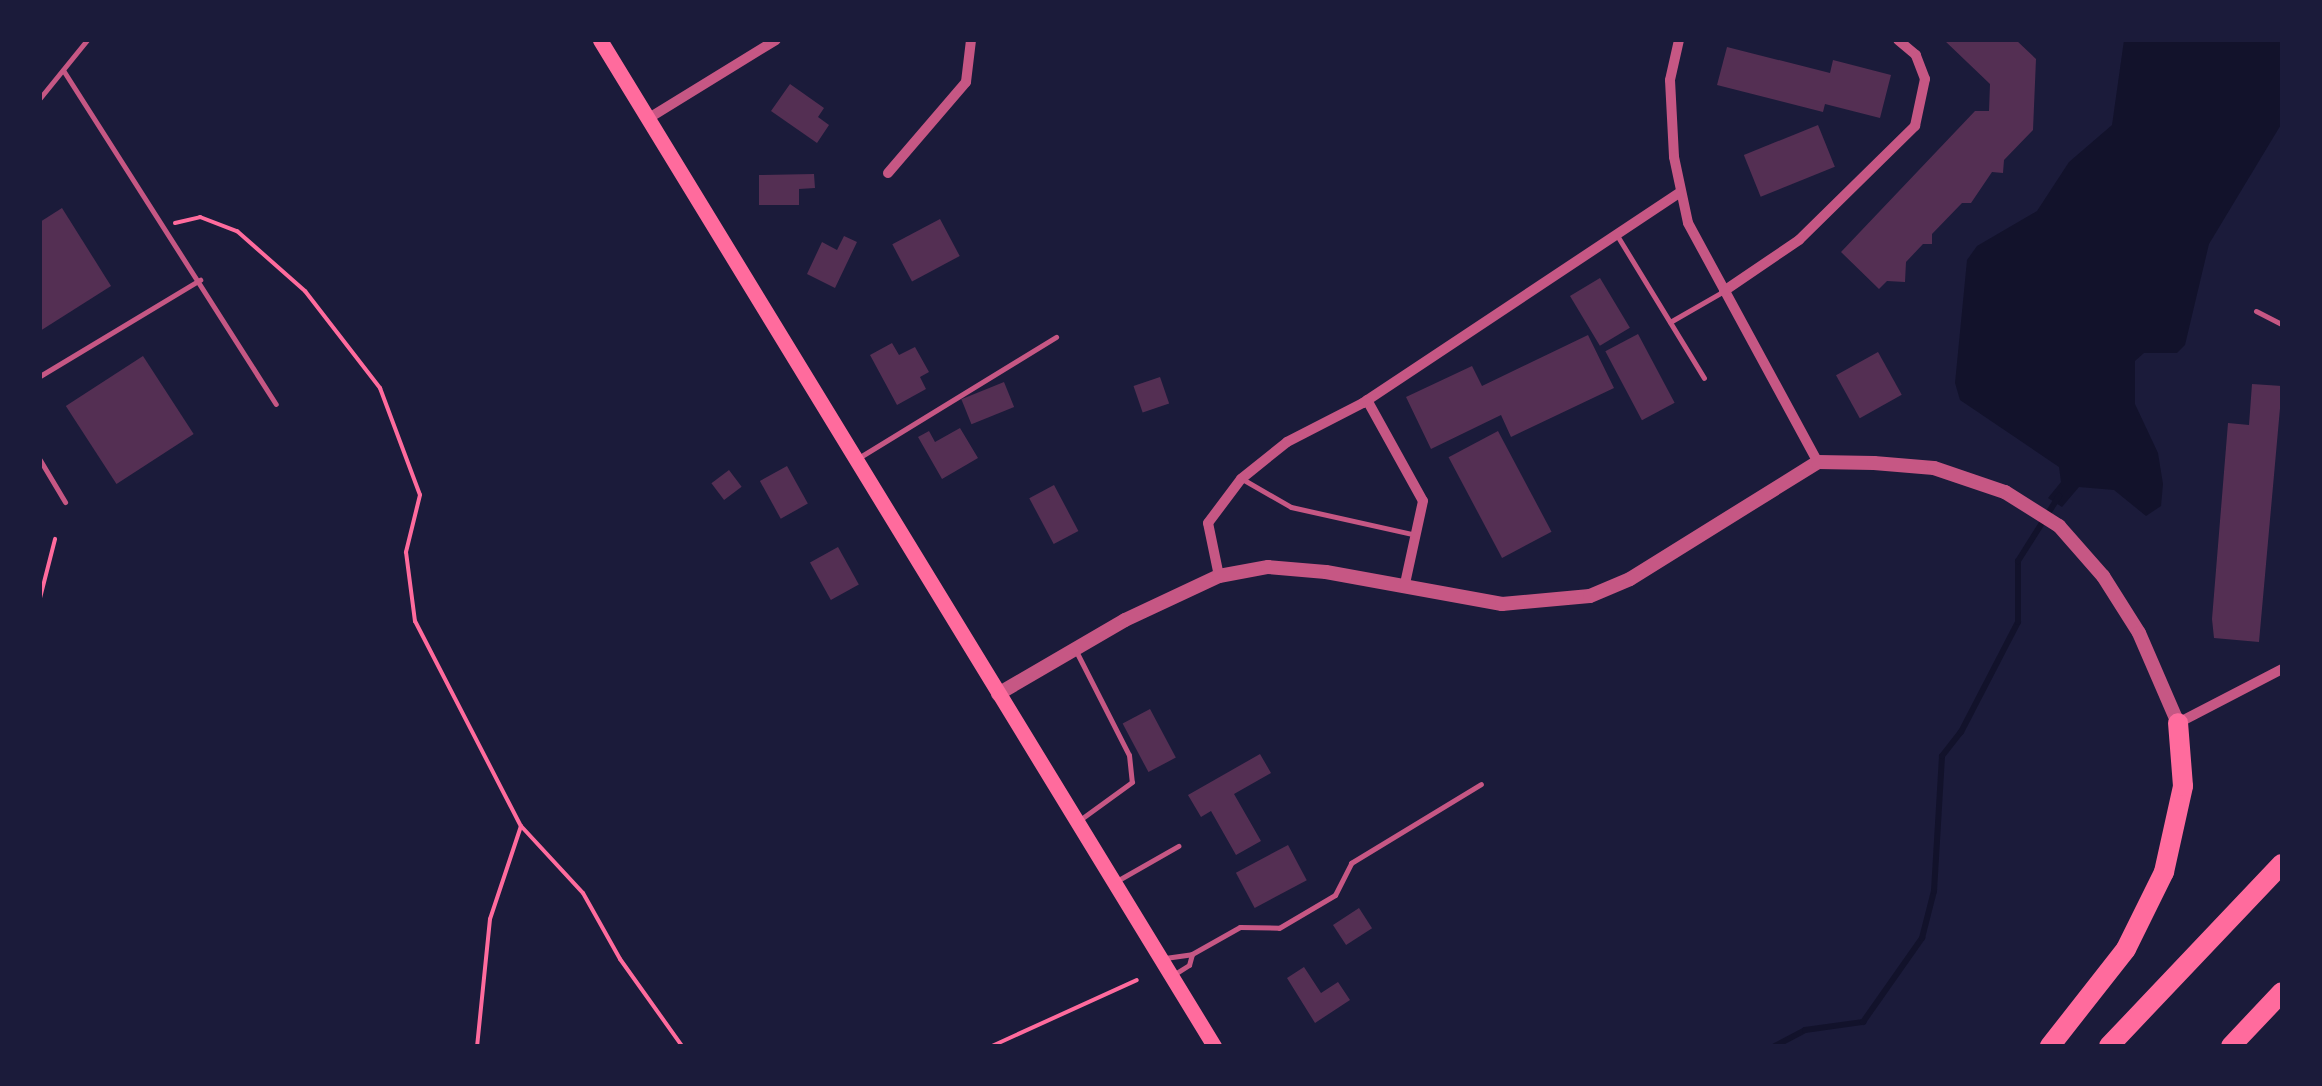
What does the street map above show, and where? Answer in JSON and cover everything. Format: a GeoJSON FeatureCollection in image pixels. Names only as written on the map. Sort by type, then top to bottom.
{"type":"FeatureCollection","features":[{"type":"Feature","properties":{"kind":"highway"},"geometry":{"type":"LineString","coordinates":[[2050,1046],[2126,949],[2164,872],[2181,807],[2178,723]]}},
{"type":"Feature","properties":{"kind":"highway"},"geometry":{"type":"LineString","coordinates":[[2109,1046],[2282,864]]}},
{"type":"Feature","properties":{"kind":"highway"},"geometry":{"type":"LineString","coordinates":[[2231,1046],[2282,992]]}},
{"type":"Feature","properties":{"kind":"main road"},"geometry":{"type":"LineString","coordinates":[[600,40],[1214,1046]]}},
{"type":"Feature","properties":{"kind":"street"},"geometry":{"type":"LineString","coordinates":[[649,118],[776,40]]}},
{"type":"Feature","properties":{"kind":"street"},"geometry":{"type":"LineString","coordinates":[[888,173],[966,82],[971,40]]}},
{"type":"Feature","properties":{"kind":"street"},"geometry":{"type":"LineString","coordinates":[[1680,40],[1670,80],[1680,192],[1724,291],[1818,462]]}},
{"type":"Feature","properties":{"kind":"street"},"geometry":{"type":"LineString","coordinates":[[1724,291],[1800,240],[1914,126],[1925,79],[1916,55],[1898,40]]}},
{"type":"Feature","properties":{"kind":"street"},"geometry":{"type":"LineString","coordinates":[[1219,576],[1208,524],[1241,479],[1287,442],[1368,400],[1680,192]]}},
{"type":"Feature","properties":{"kind":"street"},"geometry":{"type":"LineString","coordinates":[[1368,400],[1423,500],[1404,588]]}},
{"type":"Feature","properties":{"kind":"street"},"geometry":{"type":"LineString","coordinates":[[998,694],[1176,592],[1219,576],[1268,567],[1502,604],[1590,596],[1630,579],[1818,462],[1934,468],[2033,509],[2059,526],[2103,576],[2139,633],[2178,723],[2282,669]]}},
{"type":"Feature","properties":{"kind":"lane"},"geometry":{"type":"LineString","coordinates":[[40,98],[87,40]]}},
{"type":"Feature","properties":{"kind":"lane"},"geometry":{"type":"LineString","coordinates":[[63,70],[276,404]]}},
{"type":"Feature","properties":{"kind":"lane"},"geometry":{"type":"LineString","coordinates":[[1617,234],[1704,378]]}},
{"type":"Feature","properties":{"kind":"lane"},"geometry":{"type":"LineString","coordinates":[[40,376],[200,280]]}},
{"type":"Feature","properties":{"kind":"lane"},"geometry":{"type":"LineString","coordinates":[[1670,322],[1724,291]]}},
{"type":"Feature","properties":{"kind":"lane"},"geometry":{"type":"LineString","coordinates":[[2256,310],[2282,324]]}},
{"type":"Feature","properties":{"kind":"lane"},"geometry":{"type":"LineString","coordinates":[[858,458],[1056,337]]}},
{"type":"Feature","properties":{"kind":"lane"},"geometry":{"type":"LineString","coordinates":[[40,460],[65,502]]}},
{"type":"Feature","properties":{"kind":"lane"},"geometry":{"type":"LineString","coordinates":[[1241,479],[1291,507],[1416,534]]}},
{"type":"Feature","properties":{"kind":"lane"},"geometry":{"type":"LineString","coordinates":[[1075,649],[1129,755],[1132,782],[1075,824]]}},
{"type":"Feature","properties":{"kind":"lane"},"geometry":{"type":"LineString","coordinates":[[1160,961],[1178,951],[1192,954],[1240,928],[1279,928],[1334,894],[1352,863],[1480,784]]}},
{"type":"Feature","properties":{"kind":"lane"},"geometry":{"type":"LineString","coordinates":[[1112,884],[1178,846]]}},
{"type":"Feature","properties":{"kind":"lane"},"geometry":{"type":"LineString","coordinates":[[1171,977],[1189,965],[1192,954]]}},
{"type":"Feature","properties":{"kind":"path"},"geometry":{"type":"LineString","coordinates":[[165,225],[200,218],[237,232],[305,291],[380,388],[420,495],[406,552],[416,620],[522,826],[583,893],[620,959],[682,1046]]}},
{"type":"Feature","properties":{"kind":"path"},"geometry":{"type":"LineString","coordinates":[[40,598],[54,539]]}},
{"type":"Feature","properties":{"kind":"path"},"geometry":{"type":"LineString","coordinates":[[477,1046],[490,920],[522,826]]}},
{"type":"Feature","properties":{"kind":"path"},"geometry":{"type":"LineString","coordinates":[[992,1046],[1136,980]]}},
{"type":"Feature","properties":{"kind":"shaded area"},"geometry":{"type":"Polygon","coordinates":[[[2124,40],[2282,40],[2282,123],[2209,244],[2185,345],[2177,353],[2144,353],[2135,361],[2135,404],[2158,453],[2163,484],[2161,506],[2146,516],[2114,490],[2079,487],[2062,507],[2048,498],[2061,482],[2059,467],[1960,400],[1955,383],[1967,260],[1977,246],[2037,211],[2069,162],[2112,125],[2124,40]]]}},
{"type":"Feature","properties":{"kind":"building"},"geometry":{"type":"Polygon","coordinates":[[[1944,40],[2016,40],[2036,59],[2033,130],[2004,160],[2003,173],[1992,172],[1971,203],[1962,203],[1932,234],[1932,244],[1923,244],[1906,262],[1905,282],[1887,281],[1879,289],[1841,252],[1975,111],[1989,111],[1990,84],[1944,40]]]}},
{"type":"Feature","properties":{"kind":"building"},"geometry":{"type":"Polygon","coordinates":[[[1727,47],[1830,73],[1833,60],[1891,75],[1880,118],[1825,104],[1823,112],[1717,85],[1727,47]]]}},
{"type":"Feature","properties":{"kind":"building"},"geometry":{"type":"Polygon","coordinates":[[[790,84],[824,108],[818,117],[829,125],[817,143],[771,111],[790,84]]]}},
{"type":"Feature","properties":{"kind":"building"},"geometry":{"type":"Polygon","coordinates":[[[1818,125],[1835,167],[1761,197],[1744,155],[1818,125]]]}},
{"type":"Feature","properties":{"kind":"building"},"geometry":{"type":"Polygon","coordinates":[[[814,174],[815,188],[799,189],[799,205],[759,205],[759,175],[814,174]]]}},
{"type":"Feature","properties":{"kind":"building"},"geometry":{"type":"Polygon","coordinates":[[[62,208],[111,286],[40,331],[40,222],[62,208]]]}},
{"type":"Feature","properties":{"kind":"building"},"geometry":{"type":"Polygon","coordinates":[[[940,219],[960,256],[912,281],[892,244],[940,219]]]}},
{"type":"Feature","properties":{"kind":"building"},"geometry":{"type":"Polygon","coordinates":[[[844,236],[857,242],[835,288],[807,274],[822,242],[837,250],[844,236]]]}},
{"type":"Feature","properties":{"kind":"building"},"geometry":{"type":"Polygon","coordinates":[[[1600,278],[1630,328],[1600,346],[1570,296],[1600,278]]]}},
{"type":"Feature","properties":{"kind":"building"},"geometry":{"type":"Polygon","coordinates":[[[1638,334],[1675,403],[1642,420],[1605,351],[1638,334]]]}},
{"type":"Feature","properties":{"kind":"building"},"geometry":{"type":"Polygon","coordinates":[[[1588,335],[1614,388],[1511,437],[1501,415],[1431,449],[1406,397],[1472,366],[1482,386],[1588,335]]]}},
{"type":"Feature","properties":{"kind":"building"},"geometry":{"type":"Polygon","coordinates":[[[892,343],[899,355],[915,347],[929,372],[920,377],[926,389],[897,405],[870,355],[892,343]]]}},
{"type":"Feature","properties":{"kind":"building"},"geometry":{"type":"Polygon","coordinates":[[[1878,352],[1902,395],[1860,418],[1836,375],[1878,352]]]}},
{"type":"Feature","properties":{"kind":"building"},"geometry":{"type":"Polygon","coordinates":[[[143,356],[194,434],[116,484],[66,406],[143,356]]]}},
{"type":"Feature","properties":{"kind":"building"},"geometry":{"type":"Polygon","coordinates":[[[1160,377],[1169,403],[1143,413],[1134,386],[1160,377]]]}},
{"type":"Feature","properties":{"kind":"building"},"geometry":{"type":"Polygon","coordinates":[[[1004,382],[1014,407],[971,424],[961,399],[1004,382]]]}},
{"type":"Feature","properties":{"kind":"building"},"geometry":{"type":"Polygon","coordinates":[[[2252,384],[2282,386],[2259,642],[2214,638],[2212,619],[2228,423],[2249,425],[2252,384]]]}},
{"type":"Feature","properties":{"kind":"building"},"geometry":{"type":"Polygon","coordinates":[[[960,428],[978,458],[942,479],[918,437],[929,431],[935,442],[960,428]]]}},
{"type":"Feature","properties":{"kind":"building"},"geometry":{"type":"Polygon","coordinates":[[[1498,431],[1552,532],[1502,558],[1449,457],[1498,431]]]}},
{"type":"Feature","properties":{"kind":"building"},"geometry":{"type":"Polygon","coordinates":[[[787,466],[808,504],[781,519],[760,481],[787,466]]]}},
{"type":"Feature","properties":{"kind":"building"},"geometry":{"type":"Polygon","coordinates":[[[729,470],[742,487],[724,500],[711,483],[729,470]]]}},
{"type":"Feature","properties":{"kind":"building"},"geometry":{"type":"Polygon","coordinates":[[[1054,485],[1078,531],[1054,544],[1029,498],[1054,485]]]}},
{"type":"Feature","properties":{"kind":"building"},"geometry":{"type":"Polygon","coordinates":[[[838,547],[859,585],[831,600],[810,563],[838,547]]]}},
{"type":"Feature","properties":{"kind":"building"},"geometry":{"type":"Polygon","coordinates":[[[1150,709],[1176,758],[1148,772],[1123,724],[1150,709]]]}},
{"type":"Feature","properties":{"kind":"building"},"geometry":{"type":"Polygon","coordinates":[[[1260,754],[1271,773],[1234,794],[1261,841],[1236,855],[1211,811],[1201,817],[1188,795],[1260,754]]]}},
{"type":"Feature","properties":{"kind":"building"},"geometry":{"type":"Polygon","coordinates":[[[1288,845],[1307,880],[1255,908],[1236,873],[1288,845]]]}},
{"type":"Feature","properties":{"kind":"building"},"geometry":{"type":"Polygon","coordinates":[[[1359,908],[1372,928],[1346,945],[1333,925],[1359,908]]]}},
{"type":"Feature","properties":{"kind":"building"},"geometry":{"type":"Polygon","coordinates":[[[1304,967],[1321,993],[1338,982],[1350,1000],[1315,1023],[1287,978],[1304,967]]]}},
{"type":"Feature","properties":{"kind":"waterway"},"geometry":{"type":"LineString","coordinates":[[1775,1046],[1805,1030],[1863,1022],[1922,938],[1934,891],[1942,756],[1961,732],[2018,622],[2018,561],[2059,496]]}}]}
